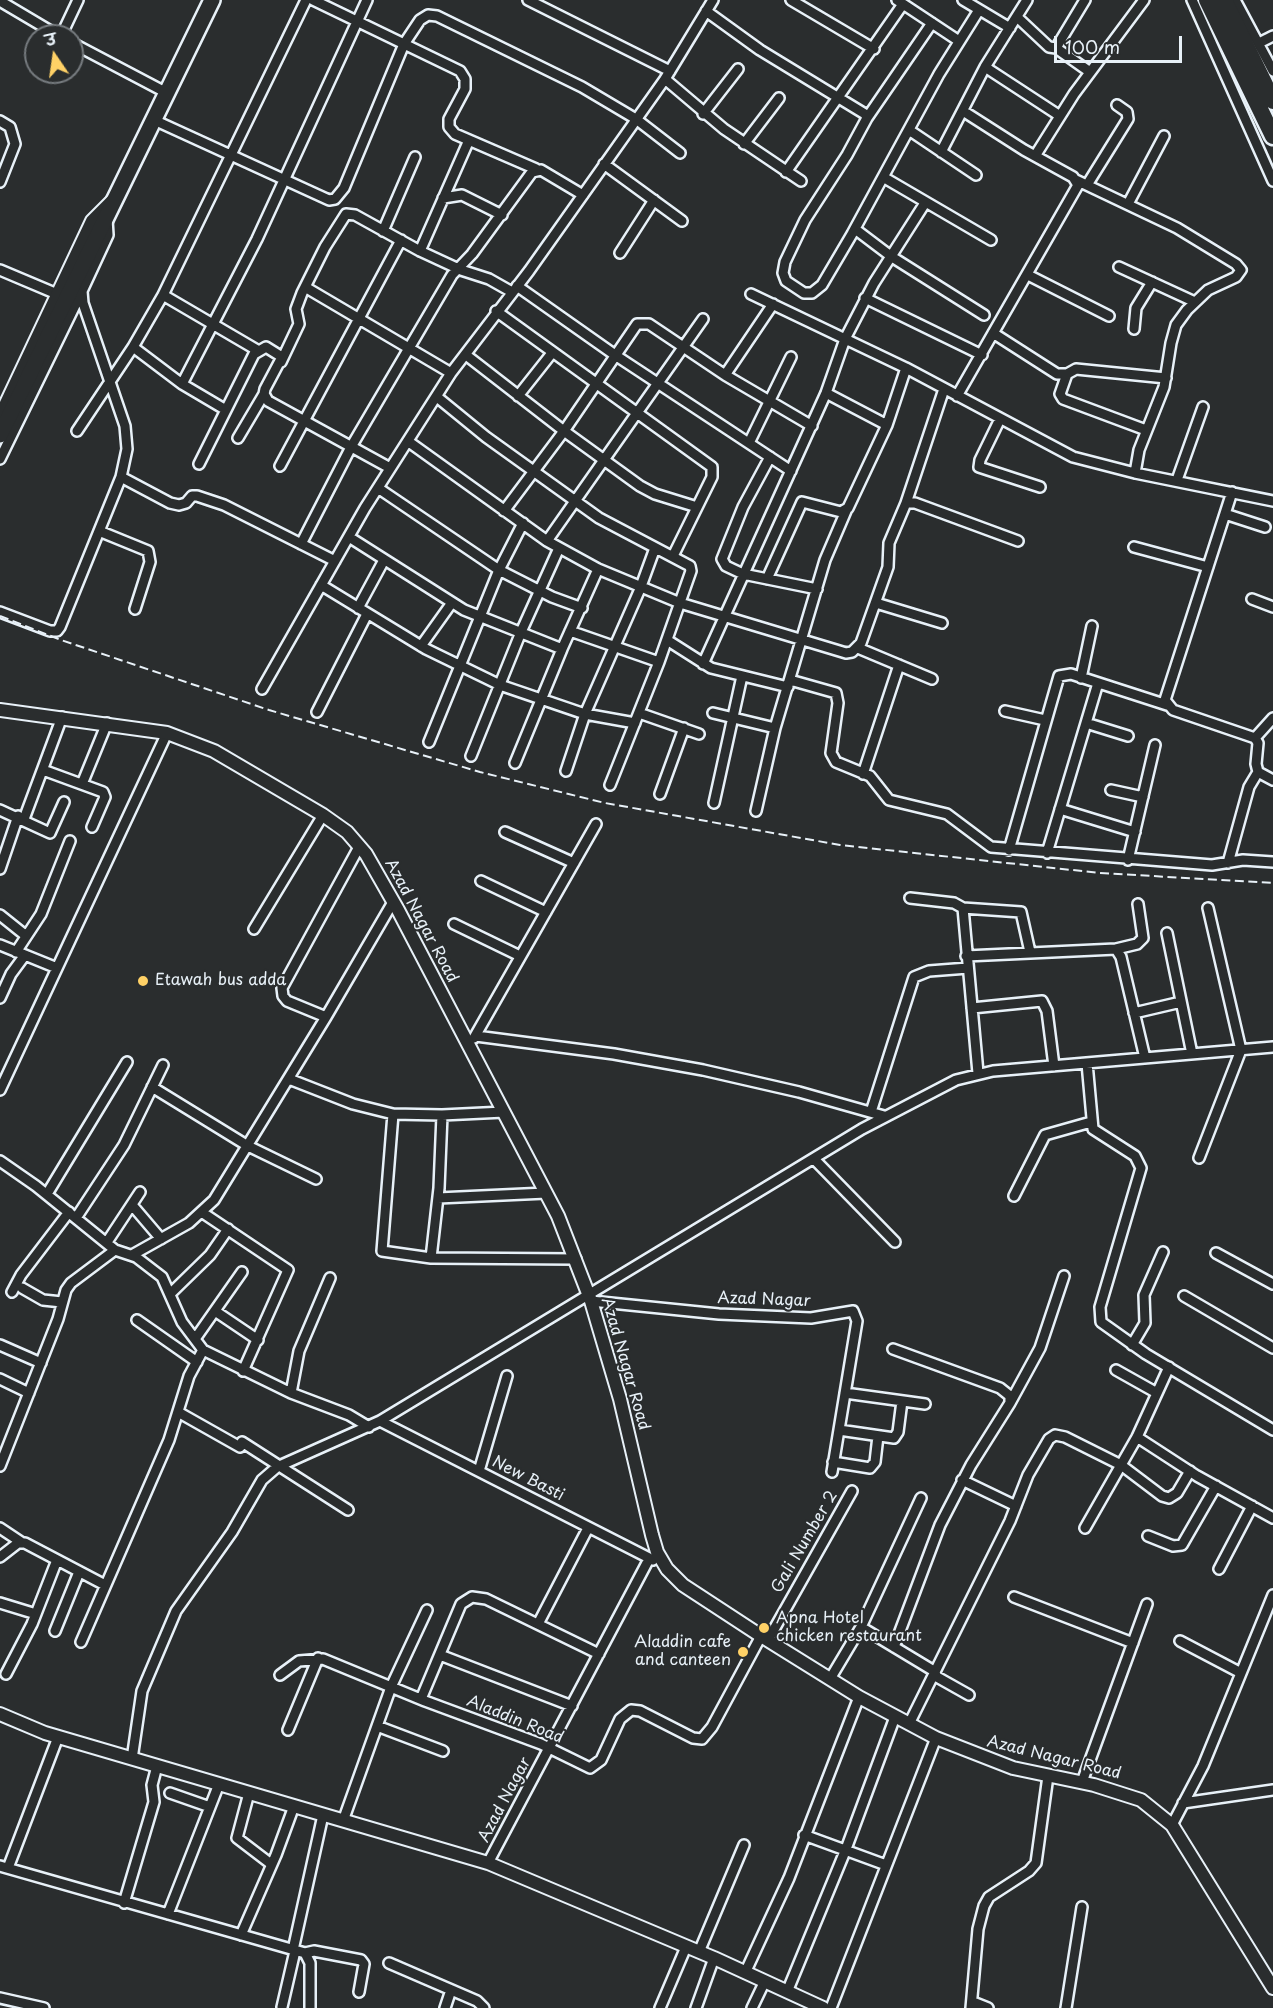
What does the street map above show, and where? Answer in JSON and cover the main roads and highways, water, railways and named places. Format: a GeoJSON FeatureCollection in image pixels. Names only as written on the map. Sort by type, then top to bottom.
{"type":"FeatureCollection","features":[{"type":"Feature","properties":{"kind":"highway"},"geometry":{"type":"LineString","coordinates":[[1208,0],[1273,136]]}},
{"type":"Feature","properties":{"kind":"highway"},"geometry":{"type":"LineString","coordinates":[[1224,0],[1273,100]]}},
{"type":"Feature","properties":{"kind":"main road"},"geometry":{"type":"LineString","coordinates":[[0,435],[212,0]]}},
{"type":"Feature","properties":{"kind":"railway"},"geometry":{"type":"LineString","coordinates":[[0,616],[61,640],[269,710],[480,772],[605,803],[840,845],[1100,873],[1273,883]]}},
{"type":"Feature","properties":{"kind":"place","name":"Etawah bus adda"},"geometry":{"type":"Point","coordinates":[143,981]}},
{"type":"Feature","properties":{"kind":"place","name":"Apna Hotel chicken restaurant"},"geometry":{"type":"Point","coordinates":[764,1628]}},
{"type":"Feature","properties":{"kind":"place","name":"Aladdin cafe and canteen"},"geometry":{"type":"Point","coordinates":[743,1652]}}]}
